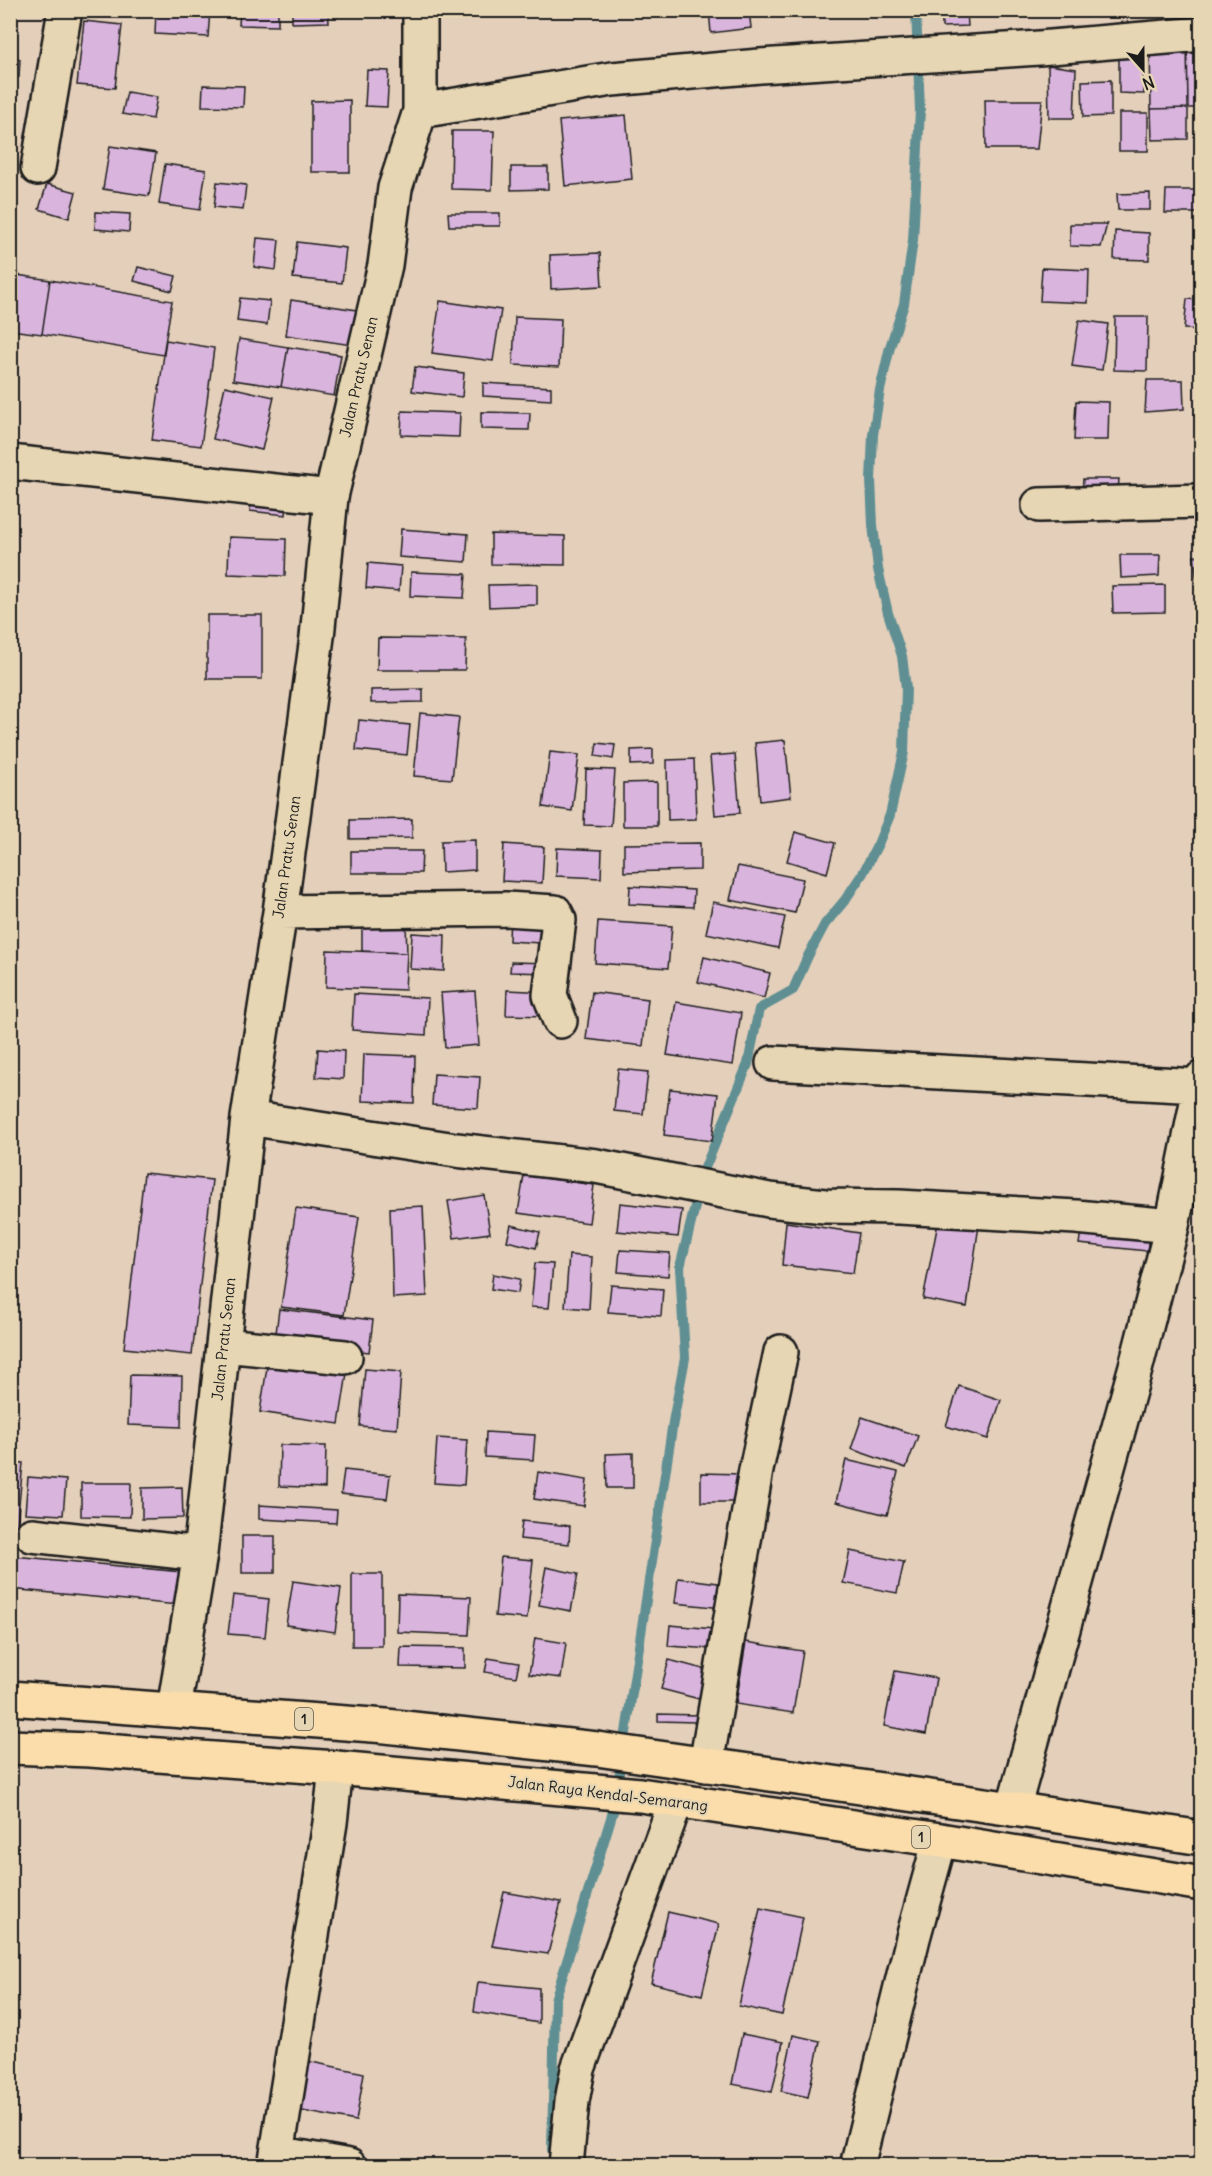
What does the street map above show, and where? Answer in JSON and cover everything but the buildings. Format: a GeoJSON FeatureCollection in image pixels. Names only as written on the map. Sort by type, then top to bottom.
{"type":"FeatureCollection","features":[{"type":"Feature","properties":{"kind":"highway","name":"1"},"geometry":{"type":"LineString","coordinates":[[10,1698],[386,1726],[597,1749],[1202,1838]]}},
{"type":"Feature","properties":{"kind":"highway","name":"Jalan Raya Kendal-Semarang"},"geometry":{"type":"LineString","coordinates":[[10,1747],[102,1751],[336,1768],[640,1794],[940,1839],[1202,1884]]}},
{"type":"Feature","properties":{"kind":"street"},"geometry":{"type":"LineString","coordinates":[[38,168],[65,10]]}},
{"type":"Feature","properties":{"kind":"street","name":"Jalan Pratu Senan"},"geometry":{"type":"LineString","coordinates":[[174,1709],[201,1554],[248,1118],[280,912],[317,636],[332,496],[385,265],[395,188],[420,111],[420,10]]}},
{"type":"Feature","properties":{"kind":"street"},"geometry":{"type":"LineString","coordinates":[[420,111],[612,79],[1202,34]]}},
{"type":"Feature","properties":{"kind":"street"},"geometry":{"type":"LineString","coordinates":[[10,462],[332,496]]}},
{"type":"Feature","properties":{"kind":"street"},"geometry":{"type":"LineString","coordinates":[[1039,505],[1202,501]]}},
{"type":"Feature","properties":{"kind":"street"},"geometry":{"type":"LineString","coordinates":[[280,912],[506,909],[555,912],[560,920],[550,995],[560,1021]]}},
{"type":"Feature","properties":{"kind":"street"},"geometry":{"type":"LineString","coordinates":[[773,1063],[1200,1082],[1172,1226],[1107,1476],[1013,1809]]}},
{"type":"Feature","properties":{"kind":"street"},"geometry":{"type":"LineString","coordinates":[[248,1118],[456,1150],[596,1166],[769,1200],[825,1206],[980,1211],[1172,1226]]}},
{"type":"Feature","properties":{"kind":"street"},"geometry":{"type":"LineString","coordinates":[[223,1345],[345,1357]]}},
{"type":"Feature","properties":{"kind":"street"},"geometry":{"type":"LineString","coordinates":[[706,1765],[756,1470],[781,1352]]}},
{"type":"Feature","properties":{"kind":"street"},"geometry":{"type":"LineString","coordinates":[[32,1535],[201,1554]]}},
{"type":"Feature","properties":{"kind":"street"},"geometry":{"type":"LineString","coordinates":[[336,1768],[330,1822],[276,2159],[349,2166]]}},
{"type":"Feature","properties":{"kind":"street"},"geometry":{"type":"LineString","coordinates":[[567,2166],[572,2101],[578,2069],[676,1801]]}},
{"type":"Feature","properties":{"kind":"street"},"geometry":{"type":"LineString","coordinates":[[858,2166],[913,1938],[940,1839]]}},
{"type":"Feature","properties":{"kind":"waterway"},"geometry":{"type":"LineString","coordinates":[[552,2150],[555,2000],[615,1805],[673,1422],[685,1358],[680,1267],[704,1170],[748,1064],[759,1009],[793,990],[825,924],[863,873],[890,815],[904,752],[906,688],[902,656],[888,613],[878,569],[871,480],[873,435],[880,390],[890,347],[904,304],[913,240],[920,110],[916,10]]}}]}
